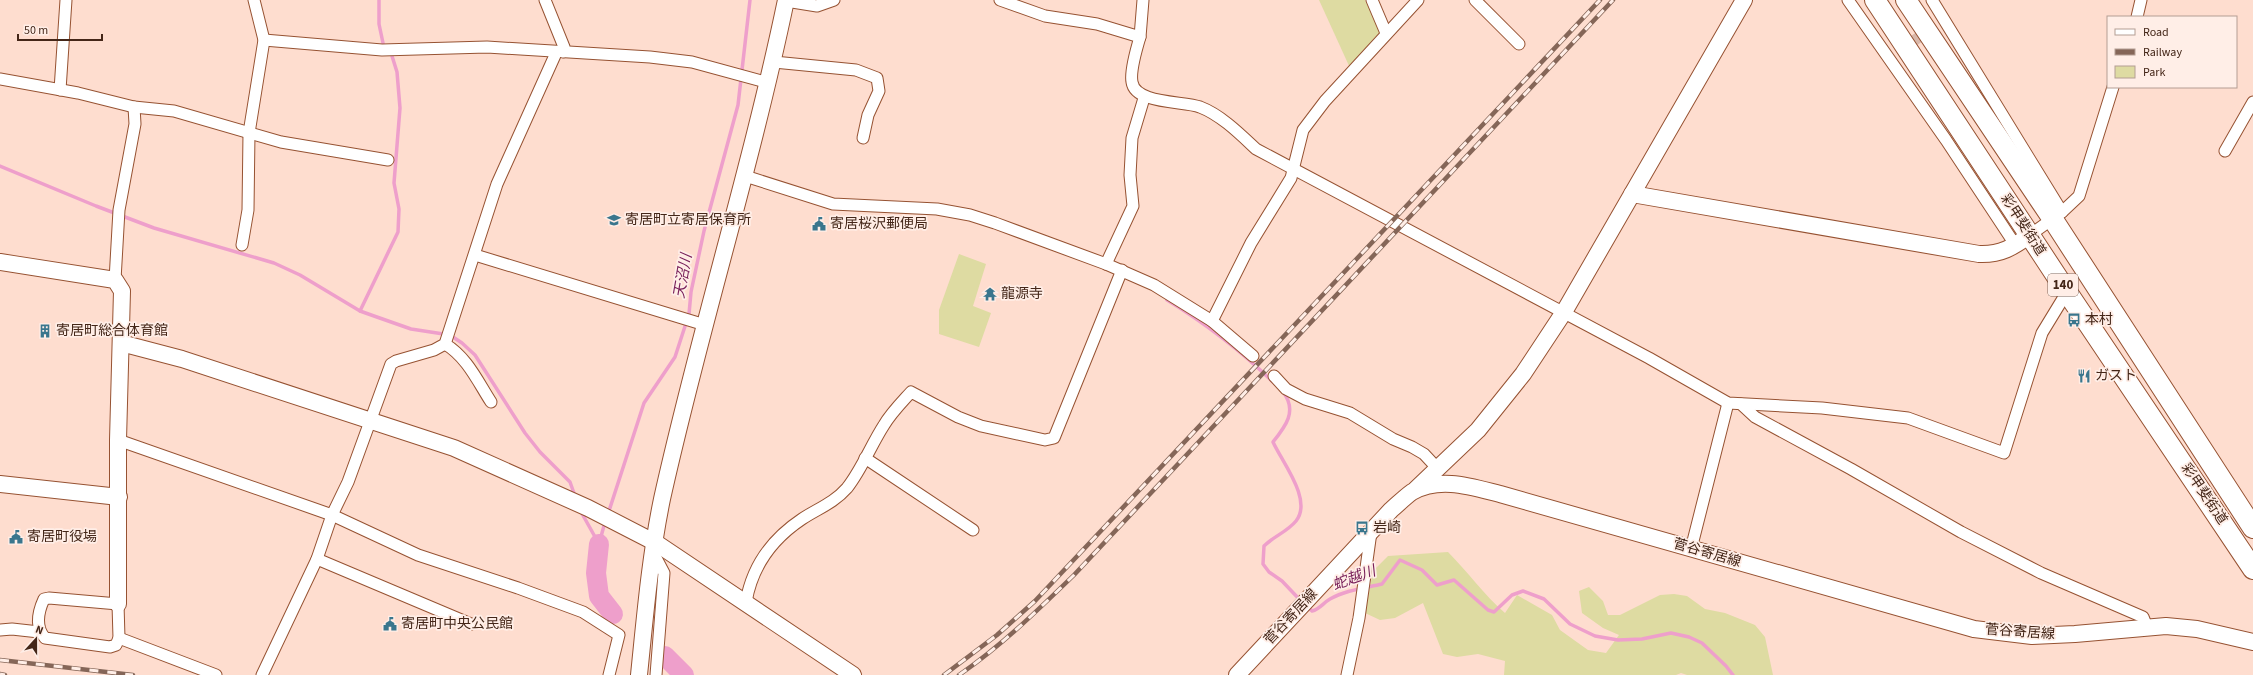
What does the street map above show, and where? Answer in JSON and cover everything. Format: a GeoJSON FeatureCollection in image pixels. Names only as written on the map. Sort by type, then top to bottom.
{"type":"FeatureCollection","features":[{"type":"Feature","properties":{"kind":"highway","name":"彩甲斐街道"},"geometry":{"type":"LineString","coordinates":[[1875,0],[2023,240],[2067,292],[2253,568]]}},
{"type":"Feature","properties":{"kind":"highway","name":"彩甲斐街道"},"geometry":{"type":"LineString","coordinates":[[1906,0],[2057,215],[2249,522]]}},
{"type":"Feature","properties":{"kind":"highway"},"geometry":{"type":"LineString","coordinates":[[2227,529],[2249,522]]}},
{"type":"Feature","properties":{"kind":"street"},"geometry":{"type":"LineString","coordinates":[[60,90],[66,0]]}},
{"type":"Feature","properties":{"kind":"street"},"geometry":{"type":"LineString","coordinates":[[242,245],[248,210],[249,132],[264,40],[254,0]]}},
{"type":"Feature","properties":{"kind":"street"},"geometry":{"type":"LineString","coordinates":[[262,675],[317,559],[332,515],[348,482],[391,364],[396,361],[434,350],[445,344],[497,184],[560,52],[564,47],[545,0]]}},
{"type":"Feature","properties":{"kind":"street"},"geometry":{"type":"LineString","coordinates":[[640,669],[662,500],[705,325],[769,83],[786,0],[817,6],[834,0]]}},
{"type":"Feature","properties":{"kind":"street"},"geometry":{"type":"LineString","coordinates":[[1000,0],[1045,16],[1097,24],[1140,37]]}},
{"type":"Feature","properties":{"kind":"street"},"geometry":{"type":"LineString","coordinates":[[1143,0],[1140,37],[1131,82],[1134,89],[1144,98],[1200,107],[1230,126],[1256,149],[1564,312],[1728,403],[1822,408],[1908,418],[2004,453],[2042,333],[2067,292]]}},
{"type":"Feature","properties":{"kind":"street"},"geometry":{"type":"LineString","coordinates":[[1372,0],[1386,33]]}},
{"type":"Feature","properties":{"kind":"street"},"geometry":{"type":"LineString","coordinates":[[1212,321],[1251,243],[1294,170],[1303,130],[1325,101],[1418,0]]}},
{"type":"Feature","properties":{"kind":"street"},"geometry":{"type":"LineString","coordinates":[[1476,0],[1519,44]]}},
{"type":"Feature","properties":{"kind":"street"},"geometry":{"type":"LineString","coordinates":[[1413,492],[1438,469],[1496,410],[1523,374],[1564,312],[1744,0]]}},
{"type":"Feature","properties":{"kind":"street"},"geometry":{"type":"LineString","coordinates":[[1848,0],[1893,55],[2023,240]]}},
{"type":"Feature","properties":{"kind":"street"},"geometry":{"type":"LineString","coordinates":[[1932,0],[2057,215]]}},
{"type":"Feature","properties":{"kind":"street"},"geometry":{"type":"LineString","coordinates":[[2136,16],[2141,0]]}},
{"type":"Feature","properties":{"kind":"street"},"geometry":{"type":"LineString","coordinates":[[1934,26],[1944,20]]}},
{"type":"Feature","properties":{"kind":"street"},"geometry":{"type":"LineString","coordinates":[[264,40],[382,50],[487,47],[680,60],[769,83]]}},
{"type":"Feature","properties":{"kind":"street"},"geometry":{"type":"LineString","coordinates":[[774,62],[856,70],[877,78],[879,91],[868,114],[863,138]]}},
{"type":"Feature","properties":{"kind":"street"},"geometry":{"type":"LineString","coordinates":[[0,79],[60,90],[134,107],[174,111],[281,142],[388,160]]}},
{"type":"Feature","properties":{"kind":"street"},"geometry":{"type":"LineString","coordinates":[[1632,194],[1979,254],[1994,255],[2023,240],[2057,215],[2079,196],[2113,88]]}},
{"type":"Feature","properties":{"kind":"street"},"geometry":{"type":"LineString","coordinates":[[1106,264],[1133,206],[1130,175],[1132,138],[1144,98]]}},
{"type":"Feature","properties":{"kind":"street"},"geometry":{"type":"LineString","coordinates":[[2225,151],[2253,102]]}},
{"type":"Feature","properties":{"kind":"street"},"geometry":{"type":"LineString","coordinates":[[118,604],[49,598],[44,599],[38,626],[39,632],[45,638],[110,647],[116,645],[119,638],[118,440],[122,291],[115,280],[119,210],[135,124],[134,107]]}},
{"type":"Feature","properties":{"kind":"street"},"geometry":{"type":"LineString","coordinates":[[745,176],[833,204],[937,209],[970,215],[1122,270],[1154,285],[1212,321],[1253,356]]}},
{"type":"Feature","properties":{"kind":"street"},"geometry":{"type":"LineString","coordinates":[[475,255],[705,325]]}},
{"type":"Feature","properties":{"kind":"street"},"geometry":{"type":"LineString","coordinates":[[0,262],[115,280]]}},
{"type":"Feature","properties":{"kind":"street"},"geometry":{"type":"LineString","coordinates":[[746,602],[752,576],[773,544],[803,518],[827,506],[847,488],[884,423],[911,392],[958,417],[981,426],[1045,440],[1054,438],[1122,270]]}},
{"type":"Feature","properties":{"kind":"street"},"geometry":{"type":"LineString","coordinates":[[121,343],[182,359],[454,448],[588,508],[746,602],[853,675]]}},
{"type":"Feature","properties":{"kind":"street"},"geometry":{"type":"LineString","coordinates":[[445,344],[456,351],[464,360],[491,402]]}},
{"type":"Feature","properties":{"kind":"street"},"geometry":{"type":"LineString","coordinates":[[1274,376],[1286,389],[1305,399],[1350,413],[1393,439],[1412,447],[1424,454],[1438,469]]}},
{"type":"Feature","properties":{"kind":"street"},"geometry":{"type":"LineString","coordinates":[[1691,549],[1728,403]]}},
{"type":"Feature","properties":{"kind":"street"},"geometry":{"type":"LineString","coordinates":[[1741,404],[1755,417],[1851,469],[1960,532],[2041,573],[2143,617],[2147,627]]}},
{"type":"Feature","properties":{"kind":"street"},"geometry":{"type":"LineString","coordinates":[[118,440],[332,515],[418,555],[518,588],[593,618],[619,635],[609,675]]}},
{"type":"Feature","properties":{"kind":"street"},"geometry":{"type":"LineString","coordinates":[[865,458],[973,530]]}},
{"type":"Feature","properties":{"kind":"street","name":"菅谷寄居線"},"geometry":{"type":"LineString","coordinates":[[1237,675],[1391,510],[1413,492],[1445,483],[1459,484],[1974,629],[2032,636],[2076,634],[2166,626],[2197,630],[2253,642]]}},
{"type":"Feature","properties":{"kind":"street"},"geometry":{"type":"LineString","coordinates":[[0,484],[119,497]]}},
{"type":"Feature","properties":{"kind":"street"},"geometry":{"type":"LineString","coordinates":[[1347,675],[1359,618],[1371,530]]}},
{"type":"Feature","properties":{"kind":"street"},"geometry":{"type":"LineString","coordinates":[[655,548],[664,573],[656,675]]}},
{"type":"Feature","properties":{"kind":"street"},"geometry":{"type":"LineString","coordinates":[[317,559],[471,624]]}},
{"type":"Feature","properties":{"kind":"street"},"geometry":{"type":"LineString","coordinates":[[0,630],[12,629],[39,632]]}},
{"type":"Feature","properties":{"kind":"street"},"geometry":{"type":"LineString","coordinates":[[119,638],[216,675]]}},
{"type":"Feature","properties":{"kind":"green space"},"geometry":{"type":"Polygon","coordinates":[[[1319,0],[1365,0],[1381,33],[1350,68],[1319,0]]]}},
{"type":"Feature","properties":{"kind":"green space"},"geometry":{"type":"Polygon","coordinates":[[[959,254],[986,264],[973,306],[991,313],[979,347],[939,334],[939,310],[959,254]]]}},
{"type":"Feature","properties":{"kind":"green space"},"geometry":{"type":"Polygon","coordinates":[[[1448,552],[1490,599],[1505,613],[1517,595],[1552,615],[1560,630],[1588,650],[1606,653],[1619,635],[1603,628],[1582,613],[1579,591],[1589,587],[1603,601],[1608,615],[1620,615],[1660,595],[1674,594],[1687,596],[1705,609],[1725,613],[1755,625],[1765,637],[1773,675],[1687,675],[1681,673],[1676,675],[1504,675],[1505,661],[1478,654],[1457,657],[1443,654],[1423,603],[1395,618],[1380,620],[1365,613],[1373,571],[1388,556],[1448,552]]]}},
{"type":"Feature","properties":{"kind":"waterway"},"geometry":{"type":"LineString","coordinates":[[379,0],[379,24],[383,43]]}},
{"type":"Feature","properties":{"kind":"waterway","name":"天沼川"},"geometry":{"type":"LineString","coordinates":[[608,514],[644,403],[675,357],[689,314],[691,292],[704,231],[738,105],[750,0]]}},
{"type":"Feature","properties":{"kind":"waterway"},"geometry":{"type":"LineString","coordinates":[[360,311],[398,232],[399,209],[394,183],[400,108],[397,72],[392,56]]}},
{"type":"Feature","properties":{"kind":"waterway"},"geometry":{"type":"LineString","coordinates":[[0,166],[96,206],[154,228],[274,263],[300,275],[360,311],[411,329],[450,335],[462,343],[475,355],[525,433],[540,452],[570,482],[575,496]]}},
{"type":"Feature","properties":{"kind":"waterway","name":"蛇越川"},"geometry":{"type":"LineString","coordinates":[[1167,300],[1222,338],[1273,382]]}},
{"type":"Feature","properties":{"kind":"waterway","name":"蛇越川"},"geometry":{"type":"LineString","coordinates":[[1283,392],[1287,399],[1290,412],[1282,431],[1273,442],[1289,470],[1299,492],[1301,503],[1300,512],[1296,521],[1292,525],[1264,546],[1263,564],[1269,572],[1282,581],[1301,601]]}},
{"type":"Feature","properties":{"kind":"waterway"},"geometry":{"type":"LineString","coordinates":[[580,510],[599,544]]}},
{"type":"Feature","properties":{"kind":"waterway","name":"天沼川"},"geometry":{"type":"LineString","coordinates":[[599,544],[605,522]]}},
{"type":"Feature","properties":{"kind":"waterway"},"geometry":{"type":"LineString","coordinates":[[599,544],[596,573],[599,596],[613,614]]}},
{"type":"Feature","properties":{"kind":"waterway","name":"蛇越川"},"geometry":{"type":"LineString","coordinates":[[1307,606],[1312,611],[1342,593],[1382,584],[1400,560],[1422,570],[1437,585],[1454,580],[1488,610],[1494,612],[1512,595],[1523,591],[1544,599],[1570,624],[1595,636],[1618,640],[1642,639],[1671,633],[1689,637],[1702,643],[1726,666],[1733,675]]}},
{"type":"Feature","properties":{"kind":"waterway"},"geometry":{"type":"LineString","coordinates":[[665,656],[684,675]]}},
{"type":"Feature","properties":{"kind":"tunnel"},"geometry":{"type":"LineString","coordinates":[[1897,53],[1930,29]]}},
{"type":"Feature","properties":{"kind":"railway"},"geometry":{"type":"LineString","coordinates":[[944,675],[997,635],[1035,601],[1600,0]]}},
{"type":"Feature","properties":{"kind":"railway"},"geometry":{"type":"LineString","coordinates":[[959,675],[1004,640],[1074,575],[1613,0]]}},
{"type":"Feature","properties":{"kind":"railway"},"geometry":{"type":"LineString","coordinates":[[0,660],[133,675]]}},
{"type":"Feature","properties":{"kind":"railway"},"geometry":{"type":"LineString","coordinates":[[0,674],[5,675]]}},
{"type":"Feature","properties":{"kind":"place","name":"寄居町立寄居保育所"},"geometry":{"type":"Point","coordinates":[614,220]}},
{"type":"Feature","properties":{"kind":"place","name":"寄居桜沢郵便局"},"geometry":{"type":"Point","coordinates":[819,224]}},
{"type":"Feature","properties":{"kind":"place","name":"龍源寺"},"geometry":{"type":"Point","coordinates":[990,294]}},
{"type":"Feature","properties":{"kind":"place","name":"本村"},"geometry":{"type":"Point","coordinates":[2074,320]}},
{"type":"Feature","properties":{"kind":"place","name":"寄居町総合体育館"},"geometry":{"type":"Point","coordinates":[45,331]}},
{"type":"Feature","properties":{"kind":"place","name":"ガスト"},"geometry":{"type":"Point","coordinates":[2084,376]}},
{"type":"Feature","properties":{"kind":"place","name":"岩崎"},"geometry":{"type":"Point","coordinates":[1362,528]}},
{"type":"Feature","properties":{"kind":"place","name":"寄居町役場"},"geometry":{"type":"Point","coordinates":[16,537]}},
{"type":"Feature","properties":{"kind":"place","name":"寄居町中央公民館"},"geometry":{"type":"Point","coordinates":[390,624]}}]}
